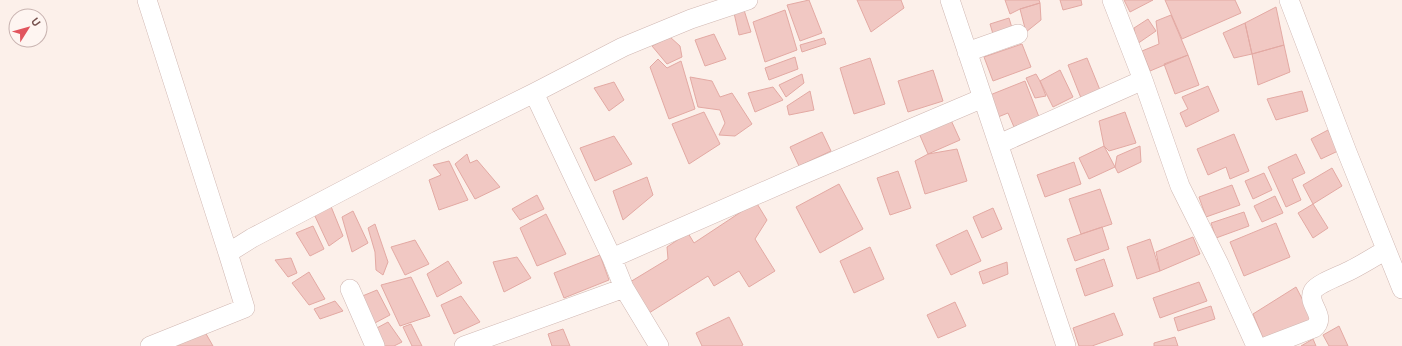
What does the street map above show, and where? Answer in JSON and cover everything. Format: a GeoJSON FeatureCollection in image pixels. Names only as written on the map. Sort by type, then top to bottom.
{"type":"FeatureCollection","features":[{"type":"Feature","properties":{"kind":"street"},"geometry":{"type":"LineString","coordinates":[[147,0],[245,308],[150,346]]}},
{"type":"Feature","properties":{"kind":"street"},"geometry":{"type":"LineString","coordinates":[[228,253],[252,238],[437,141],[534,93],[623,46],[691,19],[748,0]]}},
{"type":"Feature","properties":{"kind":"street"},"geometry":{"type":"LineString","coordinates":[[950,0],[1066,346]]}},
{"type":"Feature","properties":{"kind":"street"},"geometry":{"type":"LineString","coordinates":[[1112,0],[1143,80],[1180,186],[1256,346]]}},
{"type":"Feature","properties":{"kind":"street"},"geometry":{"type":"LineString","coordinates":[[1289,0],[1346,152],[1402,289]]}},
{"type":"Feature","properties":{"kind":"street"},"geometry":{"type":"LineString","coordinates":[[967,52],[1018,34]]}},
{"type":"Feature","properties":{"kind":"street"},"geometry":{"type":"LineString","coordinates":[[999,144],[1143,80]]}},
{"type":"Feature","properties":{"kind":"street"},"geometry":{"type":"LineString","coordinates":[[534,93],[612,258],[624,288],[658,346]]}},
{"type":"Feature","properties":{"kind":"street"},"geometry":{"type":"LineString","coordinates":[[612,258],[797,176],[983,98]]}},
{"type":"Feature","properties":{"kind":"street"},"geometry":{"type":"LineString","coordinates":[[1267,346],[1314,328],[1320,320],[1312,297],[1313,292],[1318,286],[1351,270],[1386,250]]}},
{"type":"Feature","properties":{"kind":"street"},"geometry":{"type":"LineString","coordinates":[[464,346],[624,288]]}},
{"type":"Feature","properties":{"kind":"street"},"geometry":{"type":"LineString","coordinates":[[350,289],[375,346]]}},
{"type":"Feature","properties":{"kind":"building"},"geometry":{"type":"Polygon","coordinates":[[[809,0],[822,33],[800,41],[787,5],[809,0]]]}},
{"type":"Feature","properties":{"kind":"building"},"geometry":{"type":"Polygon","coordinates":[[[857,0],[901,0],[904,8],[871,32],[857,0]]]}},
{"type":"Feature","properties":{"kind":"building"},"geometry":{"type":"Polygon","coordinates":[[[1005,0],[1039,0],[1040,3],[1020,9],[1010,14],[1005,0]]]}},
{"type":"Feature","properties":{"kind":"building"},"geometry":{"type":"Polygon","coordinates":[[[1060,0],[1081,0],[1082,5],[1063,10],[1060,0]]]}},
{"type":"Feature","properties":{"kind":"building"},"geometry":{"type":"Polygon","coordinates":[[[1124,0],[1153,0],[1130,12],[1124,0]]]}},
{"type":"Feature","properties":{"kind":"building"},"geometry":{"type":"Polygon","coordinates":[[[1165,0],[1235,0],[1241,13],[1182,39],[1165,0]]]}},
{"type":"Feature","properties":{"kind":"building"},"geometry":{"type":"Polygon","coordinates":[[[1040,3],[1041,20],[1026,32],[1020,9],[1040,3]]]}},
{"type":"Feature","properties":{"kind":"building"},"geometry":{"type":"Polygon","coordinates":[[[1276,7],[1284,45],[1252,54],[1245,23],[1276,7]]]}},
{"type":"Feature","properties":{"kind":"building"},"geometry":{"type":"Polygon","coordinates":[[[744,10],[751,32],[739,35],[734,13],[744,10]]]}},
{"type":"Feature","properties":{"kind":"building"},"geometry":{"type":"Polygon","coordinates":[[[785,10],[797,50],[765,62],[753,22],[785,10]]]}},
{"type":"Feature","properties":{"kind":"building"},"geometry":{"type":"Polygon","coordinates":[[[1171,15],[1188,55],[1150,71],[1142,51],[1159,44],[1156,21],[1171,15]]]}},
{"type":"Feature","properties":{"kind":"building"},"geometry":{"type":"Polygon","coordinates":[[[1009,18],[1012,28],[993,34],[990,24],[1009,18]]]}},
{"type":"Feature","properties":{"kind":"building"},"geometry":{"type":"Polygon","coordinates":[[[1148,19],[1156,31],[1137,44],[1134,28],[1148,19]]]}},
{"type":"Feature","properties":{"kind":"building"},"geometry":{"type":"Polygon","coordinates":[[[1245,23],[1252,54],[1234,58],[1223,33],[1245,23]]]}},
{"type":"Feature","properties":{"kind":"building"},"geometry":{"type":"Polygon","coordinates":[[[714,34],[726,59],[705,66],[695,40],[714,34]]]}},
{"type":"Feature","properties":{"kind":"building"},"geometry":{"type":"Polygon","coordinates":[[[670,37],[680,46],[682,57],[667,64],[652,46],[670,37]]]}},
{"type":"Feature","properties":{"kind":"building"},"geometry":{"type":"Polygon","coordinates":[[[824,38],[826,44],[802,52],[800,45],[824,38]]]}},
{"type":"Feature","properties":{"kind":"building"},"geometry":{"type":"Polygon","coordinates":[[[1022,44],[1031,67],[993,81],[984,57],[1022,44]]]}},
{"type":"Feature","properties":{"kind":"building"},"geometry":{"type":"Polygon","coordinates":[[[1284,45],[1290,72],[1258,85],[1252,54],[1284,45]]]}},
{"type":"Feature","properties":{"kind":"building"},"geometry":{"type":"Polygon","coordinates":[[[1188,55],[1199,85],[1175,94],[1164,64],[1188,55]]]}},
{"type":"Feature","properties":{"kind":"building"},"geometry":{"type":"Polygon","coordinates":[[[795,57],[798,69],[769,80],[765,68],[795,57]]]}},
{"type":"Feature","properties":{"kind":"building"},"geometry":{"type":"Polygon","coordinates":[[[870,58],[885,104],[854,114],[840,68],[870,58]]]}},
{"type":"Feature","properties":{"kind":"building"},"geometry":{"type":"Polygon","coordinates":[[[1087,58],[1100,90],[1081,98],[1068,65],[1087,58]]]}},
{"type":"Feature","properties":{"kind":"building"},"geometry":{"type":"Polygon","coordinates":[[[658,59],[667,68],[681,61],[695,109],[669,119],[650,67],[658,59]]]}},
{"type":"Feature","properties":{"kind":"building"},"geometry":{"type":"Polygon","coordinates":[[[933,70],[943,101],[908,112],[898,81],[933,70]]]}},
{"type":"Feature","properties":{"kind":"building"},"geometry":{"type":"Polygon","coordinates":[[[1060,70],[1073,97],[1053,107],[1040,81],[1060,70]]]}},
{"type":"Feature","properties":{"kind":"building"},"geometry":{"type":"Polygon","coordinates":[[[802,74],[804,83],[786,97],[779,85],[802,74]]]}},
{"type":"Feature","properties":{"kind":"building"},"geometry":{"type":"Polygon","coordinates":[[[1036,74],[1046,96],[1035,98],[1026,78],[1036,74]]]}},
{"type":"Feature","properties":{"kind":"building"},"geometry":{"type":"Polygon","coordinates":[[[690,77],[712,81],[720,97],[732,93],[752,124],[735,136],[719,135],[725,123],[720,110],[698,107],[690,77]]]}},
{"type":"Feature","properties":{"kind":"building"},"geometry":{"type":"Polygon","coordinates":[[[1025,81],[1039,117],[1014,127],[1008,113],[998,117],[990,95],[1025,81]]]}},
{"type":"Feature","properties":{"kind":"building"},"geometry":{"type":"Polygon","coordinates":[[[614,82],[624,100],[609,111],[594,88],[614,82]]]}},
{"type":"Feature","properties":{"kind":"building"},"geometry":{"type":"Polygon","coordinates":[[[1208,86],[1219,111],[1186,127],[1180,113],[1188,109],[1182,97],[1208,86]]]}},
{"type":"Feature","properties":{"kind":"building"},"geometry":{"type":"Polygon","coordinates":[[[773,87],[783,100],[755,112],[748,93],[773,87]]]}},
{"type":"Feature","properties":{"kind":"building"},"geometry":{"type":"Polygon","coordinates":[[[810,91],[814,110],[789,115],[787,106],[810,91]]]}},
{"type":"Feature","properties":{"kind":"building"},"geometry":{"type":"Polygon","coordinates":[[[1302,91],[1308,111],[1276,120],[1267,99],[1302,91]]]}},
{"type":"Feature","properties":{"kind":"building"},"geometry":{"type":"Polygon","coordinates":[[[704,112],[720,144],[689,164],[672,124],[704,112]]]}},
{"type":"Feature","properties":{"kind":"building"},"geometry":{"type":"Polygon","coordinates":[[[1125,112],[1136,143],[1109,151],[1104,146],[1099,121],[1125,112]]]}},
{"type":"Feature","properties":{"kind":"building"},"geometry":{"type":"Polygon","coordinates":[[[950,118],[960,140],[928,154],[918,131],[950,118]]]}},
{"type":"Feature","properties":{"kind":"building"},"geometry":{"type":"Polygon","coordinates":[[[1328,130],[1338,151],[1321,159],[1311,139],[1328,130]]]}},
{"type":"Feature","properties":{"kind":"building"},"geometry":{"type":"Polygon","coordinates":[[[822,132],[831,151],[799,166],[790,147],[822,132]]]}},
{"type":"Feature","properties":{"kind":"building"},"geometry":{"type":"Polygon","coordinates":[[[1234,134],[1249,171],[1230,179],[1226,167],[1208,175],[1197,149],[1234,134]]]}},
{"type":"Feature","properties":{"kind":"building"},"geometry":{"type":"Polygon","coordinates":[[[614,136],[632,164],[595,181],[580,148],[614,136]]]}},
{"type":"Feature","properties":{"kind":"building"},"geometry":{"type":"Polygon","coordinates":[[[1104,146],[1115,167],[1089,179],[1079,158],[1104,146]]]}},
{"type":"Feature","properties":{"kind":"building"},"geometry":{"type":"Polygon","coordinates":[[[1140,146],[1141,162],[1118,173],[1115,167],[1117,156],[1140,146]]]}},
{"type":"Feature","properties":{"kind":"building"},"geometry":{"type":"Polygon","coordinates":[[[957,149],[967,181],[925,194],[915,161],[928,154],[957,149]]]}},
{"type":"Feature","properties":{"kind":"building"},"geometry":{"type":"Polygon","coordinates":[[[467,154],[470,163],[477,160],[500,187],[475,199],[455,164],[467,154]]]}},
{"type":"Feature","properties":{"kind":"building"},"geometry":{"type":"Polygon","coordinates":[[[1296,154],[1305,173],[1292,179],[1301,200],[1286,207],[1268,167],[1296,154]]]}},
{"type":"Feature","properties":{"kind":"building"},"geometry":{"type":"Polygon","coordinates":[[[449,161],[468,200],[439,210],[429,180],[441,175],[433,165],[449,161]]]}},
{"type":"Feature","properties":{"kind":"building"},"geometry":{"type":"Polygon","coordinates":[[[1074,162],[1081,184],[1045,197],[1037,175],[1074,162]]]}},
{"type":"Feature","properties":{"kind":"building"},"geometry":{"type":"Polygon","coordinates":[[[1332,168],[1342,186],[1313,204],[1303,185],[1332,168]]]}},
{"type":"Feature","properties":{"kind":"building"},"geometry":{"type":"Polygon","coordinates":[[[898,171],[911,208],[890,215],[877,178],[898,171]]]}},
{"type":"Feature","properties":{"kind":"building"},"geometry":{"type":"Polygon","coordinates":[[[1264,173],[1272,190],[1253,199],[1245,181],[1264,173]]]}},
{"type":"Feature","properties":{"kind":"building"},"geometry":{"type":"Polygon","coordinates":[[[647,177],[653,195],[623,220],[613,191],[647,177]]]}},
{"type":"Feature","properties":{"kind":"building"},"geometry":{"type":"Polygon","coordinates":[[[839,184],[863,229],[820,253],[796,207],[839,184]]]}},
{"type":"Feature","properties":{"kind":"building"},"geometry":{"type":"Polygon","coordinates":[[[1232,185],[1240,205],[1206,217],[1199,197],[1232,185]]]}},
{"type":"Feature","properties":{"kind":"building"},"geometry":{"type":"Polygon","coordinates":[[[1100,189],[1112,224],[1081,234],[1069,199],[1100,189]]]}},
{"type":"Feature","properties":{"kind":"building"},"geometry":{"type":"Polygon","coordinates":[[[537,195],[544,209],[520,220],[512,209],[537,195]]]}},
{"type":"Feature","properties":{"kind":"building"},"geometry":{"type":"Polygon","coordinates":[[[1275,196],[1283,213],[1262,222],[1254,206],[1275,196]]]}},
{"type":"Feature","properties":{"kind":"building"},"geometry":{"type":"Polygon","coordinates":[[[756,202],[767,220],[755,239],[775,271],[749,287],[739,271],[714,286],[708,276],[649,313],[630,282],[668,259],[667,247],[688,233],[694,243],[756,202]]]}},
{"type":"Feature","properties":{"kind":"building"},"geometry":{"type":"Polygon","coordinates":[[[330,204],[343,236],[329,246],[313,212],[330,204]]]}},
{"type":"Feature","properties":{"kind":"building"},"geometry":{"type":"Polygon","coordinates":[[[1313,204],[1328,228],[1313,238],[1298,213],[1313,204]]]}},
{"type":"Feature","properties":{"kind":"building"},"geometry":{"type":"Polygon","coordinates":[[[993,208],[1002,229],[982,238],[973,217],[993,208]]]}},
{"type":"Feature","properties":{"kind":"building"},"geometry":{"type":"Polygon","coordinates":[[[353,211],[368,243],[352,252],[342,217],[353,211]]]}},
{"type":"Feature","properties":{"kind":"building"},"geometry":{"type":"Polygon","coordinates":[[[1244,212],[1249,226],[1216,238],[1211,223],[1244,212]]]}},
{"type":"Feature","properties":{"kind":"building"},"geometry":{"type":"Polygon","coordinates":[[[546,214],[566,254],[537,266],[520,228],[546,214]]]}},
{"type":"Feature","properties":{"kind":"building"},"geometry":{"type":"Polygon","coordinates":[[[1276,223],[1290,257],[1244,276],[1230,242],[1276,223]]]}},
{"type":"Feature","properties":{"kind":"building"},"geometry":{"type":"Polygon","coordinates":[[[375,224],[388,262],[383,275],[376,270],[375,252],[368,228],[375,224]]]}},
{"type":"Feature","properties":{"kind":"building"},"geometry":{"type":"Polygon","coordinates":[[[313,226],[324,249],[310,256],[296,233],[313,226]]]}},
{"type":"Feature","properties":{"kind":"building"},"geometry":{"type":"Polygon","coordinates":[[[1102,227],[1109,249],[1075,261],[1067,239],[1102,227]]]}},
{"type":"Feature","properties":{"kind":"building"},"geometry":{"type":"Polygon","coordinates":[[[967,230],[981,261],[951,275],[936,245],[967,230]]]}},
{"type":"Feature","properties":{"kind":"building"},"geometry":{"type":"Polygon","coordinates":[[[1193,237],[1200,254],[1160,271],[1156,252],[1193,237]]]}},
{"type":"Feature","properties":{"kind":"building"},"geometry":{"type":"Polygon","coordinates":[[[1150,239],[1160,271],[1137,279],[1127,247],[1150,239]]]}},
{"type":"Feature","properties":{"kind":"building"},"geometry":{"type":"Polygon","coordinates":[[[415,240],[429,264],[405,275],[391,247],[415,240]]]}},
{"type":"Feature","properties":{"kind":"building"},"geometry":{"type":"Polygon","coordinates":[[[870,247],[884,279],[854,293],[840,261],[870,247]]]}},
{"type":"Feature","properties":{"kind":"building"},"geometry":{"type":"Polygon","coordinates":[[[600,255],[609,280],[564,298],[554,273],[600,255]]]}},
{"type":"Feature","properties":{"kind":"building"},"geometry":{"type":"Polygon","coordinates":[[[517,257],[531,278],[504,292],[493,262],[517,257]]]}},
{"type":"Feature","properties":{"kind":"building"},"geometry":{"type":"Polygon","coordinates":[[[291,258],[297,273],[288,277],[275,260],[291,258]]]}},
{"type":"Feature","properties":{"kind":"building"},"geometry":{"type":"Polygon","coordinates":[[[1104,259],[1113,286],[1085,296],[1076,269],[1104,259]]]}},
{"type":"Feature","properties":{"kind":"building"},"geometry":{"type":"Polygon","coordinates":[[[448,261],[462,283],[437,297],[427,274],[448,261]]]}},
{"type":"Feature","properties":{"kind":"building"},"geometry":{"type":"Polygon","coordinates":[[[1007,262],[1008,274],[983,284],[979,272],[1007,262]]]}},
{"type":"Feature","properties":{"kind":"building"},"geometry":{"type":"Polygon","coordinates":[[[309,272],[325,299],[309,305],[292,283],[309,272]]]}},
{"type":"Feature","properties":{"kind":"building"},"geometry":{"type":"Polygon","coordinates":[[[411,277],[430,316],[400,326],[381,285],[411,277]]]}},
{"type":"Feature","properties":{"kind":"building"},"geometry":{"type":"Polygon","coordinates":[[[1199,282],[1207,301],[1160,318],[1153,298],[1199,282]]]}},
{"type":"Feature","properties":{"kind":"building"},"geometry":{"type":"Polygon","coordinates":[[[1296,287],[1313,320],[1263,338],[1253,314],[1296,287]]]}},
{"type":"Feature","properties":{"kind":"building"},"geometry":{"type":"Polygon","coordinates":[[[377,290],[390,315],[373,324],[360,297],[377,290]]]}},
{"type":"Feature","properties":{"kind":"building"},"geometry":{"type":"Polygon","coordinates":[[[461,296],[480,322],[454,334],[441,305],[461,296]]]}},
{"type":"Feature","properties":{"kind":"building"},"geometry":{"type":"Polygon","coordinates":[[[335,301],[343,311],[320,319],[314,309],[335,301]]]}},
{"type":"Feature","properties":{"kind":"building"},"geometry":{"type":"Polygon","coordinates":[[[955,302],[966,326],[938,338],[927,315],[955,302]]]}},
{"type":"Feature","properties":{"kind":"building"},"geometry":{"type":"Polygon","coordinates":[[[1211,306],[1215,319],[1178,331],[1174,318],[1211,306]]]}},
{"type":"Feature","properties":{"kind":"building"},"geometry":{"type":"Polygon","coordinates":[[[1114,313],[1123,335],[1092,346],[1079,346],[1073,328],[1114,313]]]}},
{"type":"Feature","properties":{"kind":"building"},"geometry":{"type":"Polygon","coordinates":[[[729,317],[743,345],[702,346],[696,333],[729,317]]]}},
{"type":"Feature","properties":{"kind":"building"},"geometry":{"type":"Polygon","coordinates":[[[388,322],[402,342],[394,346],[384,346],[375,329],[388,322]]]}},
{"type":"Feature","properties":{"kind":"building"},"geometry":{"type":"Polygon","coordinates":[[[411,324],[422,346],[412,346],[403,327],[411,324]]]}},
{"type":"Feature","properties":{"kind":"building"},"geometry":{"type":"Polygon","coordinates":[[[1339,326],[1348,346],[1329,346],[1323,335],[1339,326]]]}},
{"type":"Feature","properties":{"kind":"building"},"geometry":{"type":"Polygon","coordinates":[[[563,329],[570,346],[552,346],[548,334],[563,329]]]}},
{"type":"Feature","properties":{"kind":"building"},"geometry":{"type":"Polygon","coordinates":[[[205,332],[213,346],[167,346],[205,332]]]}},
{"type":"Feature","properties":{"kind":"building"},"geometry":{"type":"Polygon","coordinates":[[[1175,337],[1178,346],[1154,346],[1154,343],[1175,337]]]}},
{"type":"Feature","properties":{"kind":"building"},"geometry":{"type":"Polygon","coordinates":[[[1313,339],[1316,346],[1301,346],[1313,339]]]}}]}
